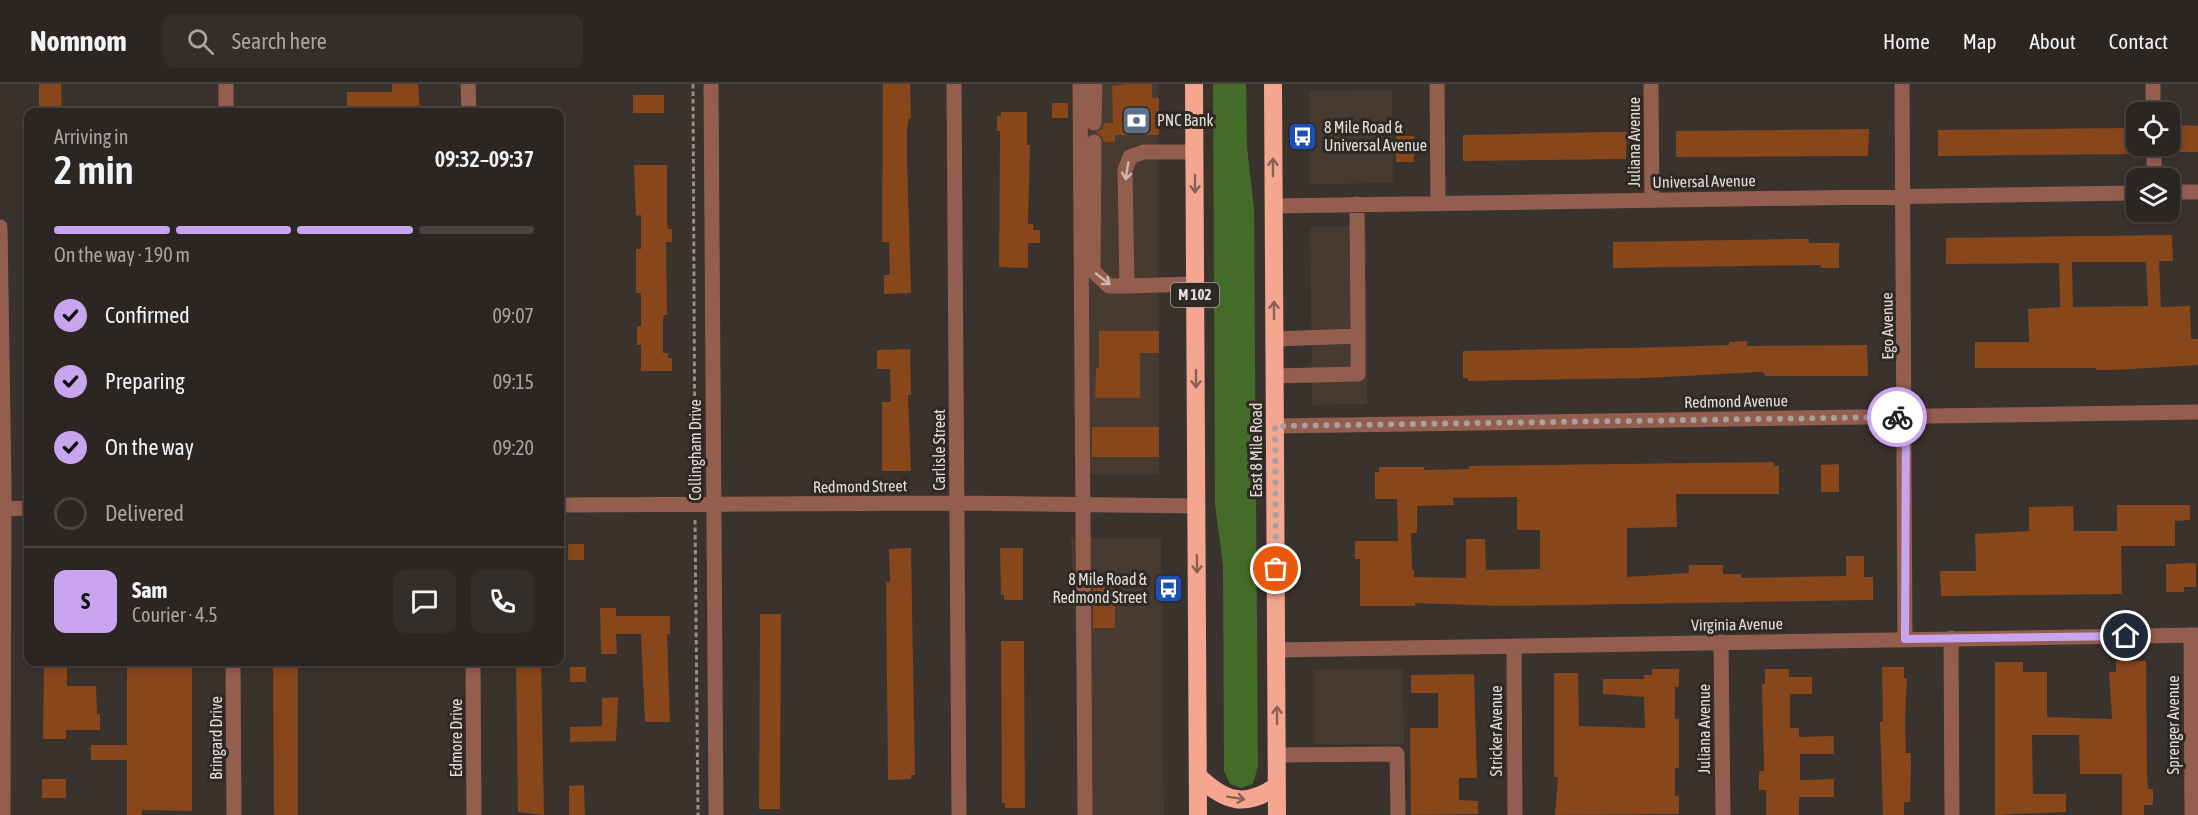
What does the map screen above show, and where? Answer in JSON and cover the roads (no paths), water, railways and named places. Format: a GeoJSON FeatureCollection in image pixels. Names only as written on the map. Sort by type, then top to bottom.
{"type":"FeatureCollection","features":[{"type":"Feature","properties":{"kind":"highway","name":"M 102"},"geometry":{"type":"LineString","coordinates":[[1194,84],[1198,815]]}},
{"type":"Feature","properties":{"kind":"highway","name":"East 8 Mile Road"},"geometry":{"type":"LineString","coordinates":[[1273,84],[1277,815]]}},
{"type":"Feature","properties":{"kind":"highway"},"geometry":{"type":"LineString","coordinates":[[1198,776],[1213,790],[1232,799],[1255,798],[1277,786]]}},
{"type":"Feature","properties":{"kind":"street"},"geometry":{"type":"LineString","coordinates":[[226,84],[226,108]]}},
{"type":"Feature","properties":{"kind":"street"},"geometry":{"type":"LineString","coordinates":[[468,84],[469,108]]}},
{"type":"Feature","properties":{"kind":"street","name":"Collingham Drive"},"geometry":{"type":"LineString","coordinates":[[711,84],[716,815]]}},
{"type":"Feature","properties":{"kind":"street","name":"Carlisle Street"},"geometry":{"type":"LineString","coordinates":[[954,84],[959,815]]}},
{"type":"Feature","properties":{"kind":"street"},"geometry":{"type":"LineString","coordinates":[[1080,84],[1085,815]]}},
{"type":"Feature","properties":{"kind":"street"},"geometry":{"type":"LineString","coordinates":[[1088,84],[1087,154],[1094,171]]}},
{"type":"Feature","properties":{"kind":"street"},"geometry":{"type":"LineString","coordinates":[[1094,123],[1095,84]]}},
{"type":"Feature","properties":{"kind":"street"},"geometry":{"type":"LineString","coordinates":[[1437,84],[1438,204]]}},
{"type":"Feature","properties":{"kind":"street","name":"Juliana Avenue"},"geometry":{"type":"LineString","coordinates":[[1652,84],[1652,200]]}},
{"type":"Feature","properties":{"kind":"street","name":"Ego Avenue"},"geometry":{"type":"LineString","coordinates":[[1902,84],[1906,417],[1905,639]]}},
{"type":"Feature","properties":{"kind":"street"},"geometry":{"type":"LineString","coordinates":[[2153,84],[2153,102]]}},
{"type":"Feature","properties":{"kind":"street"},"geometry":{"type":"LineString","coordinates":[[1094,142],[1094,272],[1109,286],[1195,284]]}},
{"type":"Feature","properties":{"kind":"street"},"geometry":{"type":"LineString","coordinates":[[1127,286],[1125,170],[1130,157],[1144,152],[1194,152]]}},
{"type":"Feature","properties":{"kind":"street"},"geometry":{"type":"LineString","coordinates":[[2180,192],[2198,192]]}},
{"type":"Feature","properties":{"kind":"street","name":"Universal Avenue"},"geometry":{"type":"LineString","coordinates":[[1273,206],[2126,193]]}},
{"type":"Feature","properties":{"kind":"street"},"geometry":{"type":"LineString","coordinates":[[1274,376],[1358,374],[1357,204]]}},
{"type":"Feature","properties":{"kind":"street"},"geometry":{"type":"LineString","coordinates":[[0,227],[3,815]]}},
{"type":"Feature","properties":{"kind":"street"},"geometry":{"type":"LineString","coordinates":[[1274,339],[1358,336]]}},
{"type":"Feature","properties":{"kind":"street","name":"Redmond Avenue"},"geometry":{"type":"LineString","coordinates":[[1275,426],[2198,412]]}},
{"type":"Feature","properties":{"kind":"street","name":"Redmond Street"},"geometry":{"type":"LineString","coordinates":[[564,505],[957,503],[1196,506]]}},
{"type":"Feature","properties":{"kind":"street"},"geometry":{"type":"LineString","coordinates":[[2,509],[24,508]]}},
{"type":"Feature","properties":{"kind":"street","name":"Virginia Avenue"},"geometry":{"type":"LineString","coordinates":[[1276,650],[2194,635]]}},
{"type":"Feature","properties":{"kind":"street","name":"Sprenger Avenue"},"geometry":{"type":"LineString","coordinates":[[2192,815],[2194,635]]}},
{"type":"Feature","properties":{"kind":"street"},"geometry":{"type":"LineString","coordinates":[[1951,638],[1952,815]]}},
{"type":"Feature","properties":{"kind":"street","name":"Juliana Avenue"},"geometry":{"type":"LineString","coordinates":[[1721,642],[1723,815]]}},
{"type":"Feature","properties":{"kind":"street","name":"Stricker Avenue"},"geometry":{"type":"LineString","coordinates":[[1514,646],[1515,815]]}},
{"type":"Feature","properties":{"kind":"street","name":"Bringard Drive"},"geometry":{"type":"LineString","coordinates":[[233,666],[234,815]]}},
{"type":"Feature","properties":{"kind":"street","name":"Edmore Drive"},"geometry":{"type":"LineString","coordinates":[[473,666],[474,815]]}},
{"type":"Feature","properties":{"kind":"street"},"geometry":{"type":"LineString","coordinates":[[1277,755],[1397,754],[1398,815]]}},
{"type":"Feature","properties":{"kind":"place","name":"PNC Bank"},"geometry":{"type":"Point","coordinates":[1136,120]}},
{"type":"Feature","properties":{"kind":"place","name":"8 Mile Road & Universal Avenue"},"geometry":{"type":"Point","coordinates":[1303,136]}},
{"type":"Feature","properties":{"kind":"place","name":"8 Mile Road & Redmond Street"},"geometry":{"type":"Point","coordinates":[1168,588]}}]}
